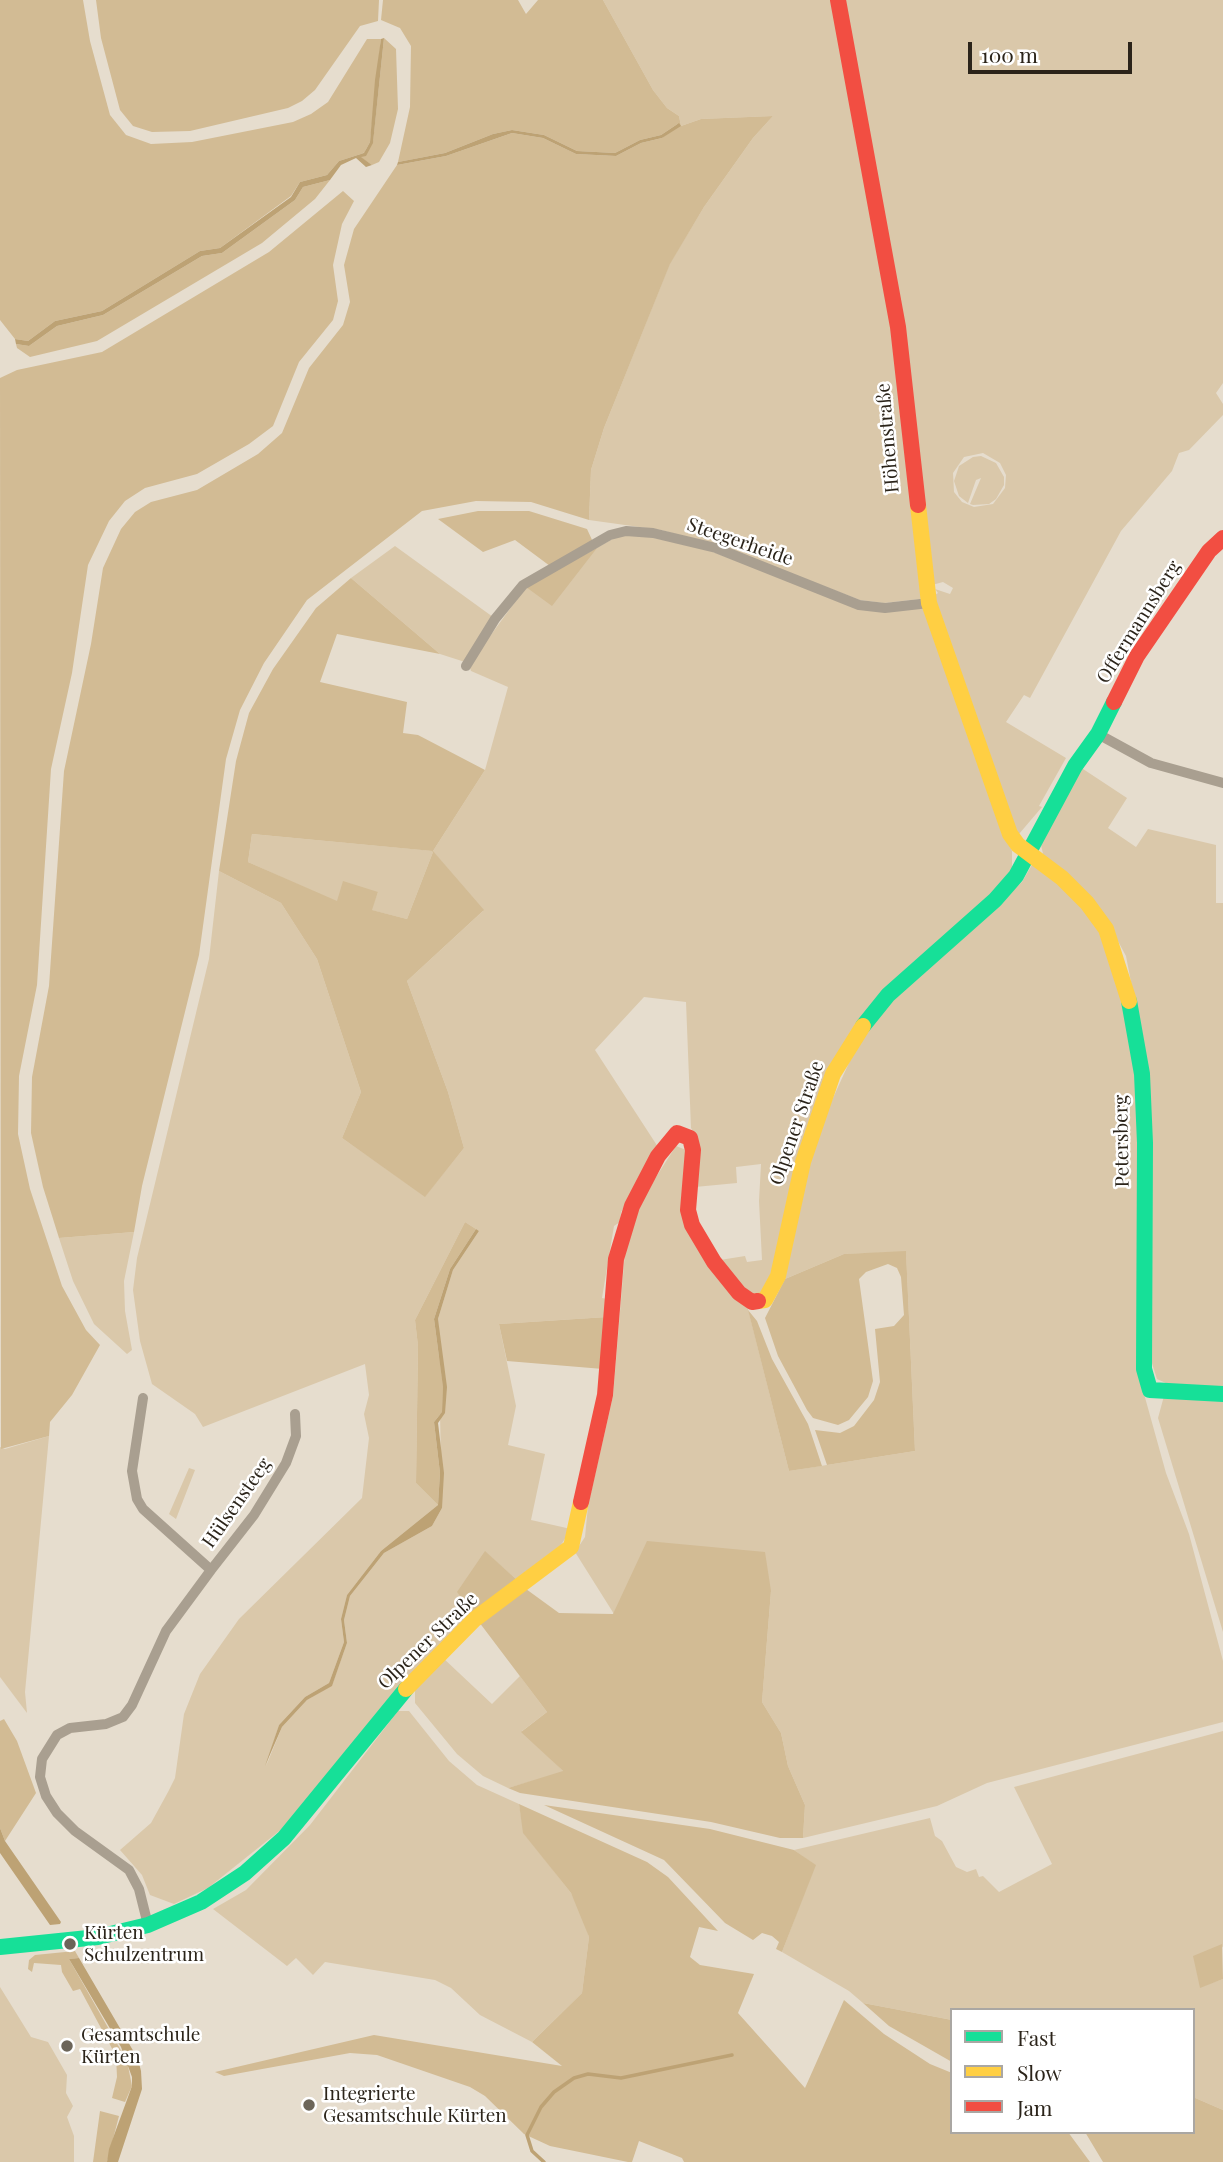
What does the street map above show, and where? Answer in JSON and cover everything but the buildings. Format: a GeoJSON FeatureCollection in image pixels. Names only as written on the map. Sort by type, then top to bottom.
{"type":"FeatureCollection","features":[{"type":"Feature","properties":{"kind":"street","name":"Höhenstraße"},"geometry":{"type":"LineString","coordinates":[[838,0],[898,327],[929,603],[1010,834],[1030,854]]}},
{"type":"Feature","properties":{"kind":"street","name":"Steegerheide"},"geometry":{"type":"LineString","coordinates":[[466,666],[505,605],[523,585],[610,535],[626,531],[653,533],[716,548],[859,605],[885,608],[929,603]]}},
{"type":"Feature","properties":{"kind":"street","name":"Offermannsberg"},"geometry":{"type":"LineString","coordinates":[[1030,854],[1057,798],[1098,734],[1137,656],[1190,577],[1223,538]]}},
{"type":"Feature","properties":{"kind":"street"},"geometry":{"type":"LineString","coordinates":[[1098,734],[1151,763],[1223,783]]}},
{"type":"Feature","properties":{"kind":"street","name":"Olpener Straße"},"geometry":{"type":"LineString","coordinates":[[0,1947],[98,1937],[148,1925],[201,1902],[245,1873],[285,1838],[398,1698],[433,1660],[475,1619],[571,1547],[605,1395],[613,1281],[621,1238],[636,1196],[671,1137],[684,1133],[692,1142],[688,1210],[697,1236],[739,1293],[758,1303],[765,1300],[774,1287],[803,1162],[834,1074],[852,1040],[888,995],[1006,889],[1030,854]]}},
{"type":"Feature","properties":{"kind":"street","name":"Petersberg"},"geometry":{"type":"LineString","coordinates":[[1030,854],[1087,903],[1106,929],[1136,1028],[1145,1143],[1144,1369],[1150,1390],[1223,1394]]}},
{"type":"Feature","properties":{"kind":"street","name":"Hülsensteeg"},"geometry":{"type":"LineString","coordinates":[[143,1398],[132,1471],[136,1499],[142,1509],[211,1570]]}},
{"type":"Feature","properties":{"kind":"street","name":"Hülsensteeg"},"geometry":{"type":"LineString","coordinates":[[148,1925],[139,1889],[129,1870],[113,1855],[75,1831],[46,1796],[40,1777],[42,1759],[49,1745],[70,1728],[106,1724],[123,1717],[132,1704],[166,1630],[254,1515],[286,1463],[296,1436],[295,1414]]}},
{"type":"Feature","properties":{"kind":"shaded area"},"geometry":{"type":"Polygon","coordinates":[[[0,0],[83,0],[90,41],[110,115],[126,135],[151,144],[192,142],[293,122],[311,114],[328,102],[367,39],[381,39],[370,142],[364,153],[339,161],[327,175],[300,182],[291,196],[220,248],[200,251],[102,311],[55,321],[28,341],[15,339],[0,320],[0,0]]]}},
{"type":"Feature","properties":{"kind":"shaded area"},"geometry":{"type":"Polygon","coordinates":[[[96,0],[379,0],[378,21],[360,26],[315,90],[302,101],[288,108],[190,131],[152,132],[133,126],[120,110],[101,38],[96,0]]]}},
{"type":"Feature","properties":{"kind":"shaded area"},"geometry":{"type":"Polygon","coordinates":[[[383,0],[518,0],[526,14],[538,0],[603,0],[653,90],[667,108],[679,116],[681,126],[701,119],[773,116],[753,138],[704,207],[670,264],[604,428],[591,470],[589,520],[531,502],[476,501],[422,511],[307,600],[264,663],[240,710],[226,759],[199,955],[142,1186],[134,1232],[59,1238],[43,1187],[31,1133],[32,1077],[49,986],[64,771],[91,644],[103,568],[121,529],[135,512],[151,502],[197,490],[258,454],[282,433],[309,368],[343,325],[350,302],[344,265],[354,229],[397,165],[446,156],[512,133],[543,138],[576,154],[616,156],[641,143],[662,138],[679,123],[661,135],[640,140],[615,153],[577,151],[544,135],[512,130],[493,134],[445,153],[398,162],[410,107],[411,46],[400,28],[381,20],[383,0]]]}},
{"type":"Feature","properties":{"kind":"shaded area"},"geometry":{"type":"Polygon","coordinates":[[[603,0],[835,0],[884,263],[923,597],[920,599],[884,603],[860,600],[717,545],[661,530],[589,520],[591,470],[604,428],[670,263],[704,207],[753,138],[773,116],[701,119],[681,126],[679,116],[667,108],[653,90],[603,0]]]}},
{"type":"Feature","properties":{"kind":"shaded area"},"geometry":{"type":"Polygon","coordinates":[[[843,0],[1223,0],[1223,383],[1216,393],[1223,404],[1223,415],[1189,450],[1179,453],[1172,471],[1121,531],[1030,698],[1024,695],[1006,722],[1066,758],[1039,806],[1042,807],[1019,834],[1015,833],[933,596],[938,593],[935,589],[950,594],[953,588],[943,582],[932,585],[843,0]],[[983,453],[964,457],[953,473],[954,492],[962,502],[974,507],[993,504],[1005,488],[1006,475],[1000,463],[983,453]]]}},
{"type":"Feature","properties":{"kind":"shaded area"},"geometry":{"type":"Polygon","coordinates":[[[384,38],[396,49],[398,109],[390,143],[379,162],[372,165],[360,157],[373,142],[384,38]]]}},
{"type":"Feature","properties":{"kind":"shaded area"},"geometry":{"type":"Polygon","coordinates":[[[384,38],[373,143],[366,156],[361,157],[372,165],[366,167],[356,158],[341,165],[330,180],[303,187],[295,200],[222,253],[202,256],[103,315],[57,326],[29,346],[16,344],[15,339],[28,341],[55,321],[102,311],[200,251],[220,248],[291,197],[300,182],[327,175],[339,161],[364,153],[370,142],[375,80],[381,39],[384,38]]]}},
{"type":"Feature","properties":{"kind":"shaded area"},"geometry":{"type":"Polygon","coordinates":[[[679,123],[681,126],[662,138],[641,143],[616,156],[576,154],[543,138],[512,133],[446,156],[397,165],[398,162],[445,153],[493,134],[512,130],[544,135],[577,151],[615,153],[640,140],[661,135],[679,123]]]}},
{"type":"Feature","properties":{"kind":"shaded area"},"geometry":{"type":"Polygon","coordinates":[[[330,180],[315,199],[262,243],[97,341],[30,357],[17,348],[16,344],[29,346],[57,326],[103,315],[202,256],[222,253],[295,200],[303,187],[330,180]]]}},
{"type":"Feature","properties":{"kind":"shaded area"},"geometry":{"type":"Polygon","coordinates":[[[343,191],[354,201],[342,224],[333,265],[338,301],[333,320],[299,362],[273,426],[249,444],[197,474],[145,488],[125,501],[109,521],[88,565],[72,673],[51,769],[37,985],[19,1076],[18,1134],[30,1189],[62,1286],[86,1330],[100,1345],[72,1395],[50,1422],[49,1436],[1,1449],[0,378],[17,370],[102,352],[269,252],[343,191]]]}},
{"type":"Feature","properties":{"kind":"shaded area"},"geometry":{"type":"Polygon","coordinates":[[[981,456],[996,463],[1004,477],[1004,485],[996,499],[989,504],[973,505],[970,504],[981,478],[976,480],[968,503],[959,496],[954,481],[959,466],[973,457],[981,456]]]}},
{"type":"Feature","properties":{"kind":"shaded area"},"geometry":{"type":"Polygon","coordinates":[[[478,511],[529,511],[587,529],[593,542],[550,566],[515,540],[483,552],[438,519],[478,511]]]}},
{"type":"Feature","properties":{"kind":"shaded area"},"geometry":{"type":"Polygon","coordinates":[[[634,534],[700,547],[845,602],[924,609],[1012,851],[1012,872],[999,889],[855,1026],[772,1278],[759,1296],[747,1294],[720,1260],[745,1256],[747,1262],[762,1260],[759,1201],[761,1164],[736,1167],[737,1183],[695,1187],[699,1141],[691,1128],[686,1002],[644,997],[595,1050],[658,1147],[621,1212],[620,1222],[614,1226],[602,1298],[607,1299],[607,1317],[499,1324],[516,1406],[508,1445],[545,1454],[531,1520],[571,1529],[561,1545],[516,1579],[485,1552],[473,1613],[283,1828],[208,1888],[174,1904],[150,1895],[142,1875],[120,1850],[151,1823],[175,1778],[184,1714],[200,1674],[239,1619],[362,1498],[369,1438],[364,1414],[369,1395],[365,1364],[203,1427],[195,1414],[152,1384],[140,1341],[133,1290],[137,1258],[209,959],[219,871],[281,903],[317,959],[361,1092],[342,1138],[425,1196],[464,1148],[448,1092],[407,981],[483,911],[433,852],[407,919],[371,910],[378,892],[337,902],[248,862],[252,834],[433,851],[485,770],[508,687],[471,671],[470,668],[482,647],[526,587],[620,535],[634,534]],[[465,1222],[415,1320],[418,1346],[416,1483],[438,1505],[381,1551],[347,1595],[341,1619],[344,1642],[329,1683],[305,1697],[279,1725],[266,1766],[282,1727],[307,1700],[332,1685],[347,1643],[344,1620],[350,1596],[384,1553],[432,1526],[442,1508],[438,1319],[453,1270],[479,1231],[465,1222]]]}},
{"type":"Feature","properties":{"kind":"shaded area"},"geometry":{"type":"Polygon","coordinates":[[[395,546],[493,617],[465,662],[440,654],[351,578],[395,546]]]}},
{"type":"Feature","properties":{"kind":"shaded area"},"geometry":{"type":"Polygon","coordinates":[[[597,548],[552,606],[526,587],[597,548]]]}},
{"type":"Feature","properties":{"kind":"shaded area"},"geometry":{"type":"Polygon","coordinates":[[[351,578],[440,654],[337,634],[320,682],[407,702],[403,733],[418,735],[485,770],[433,851],[484,910],[407,981],[448,1092],[464,1148],[425,1197],[342,1138],[361,1092],[317,959],[281,903],[219,871],[236,761],[249,713],[273,669],[316,608],[351,578]],[[252,834],[248,862],[337,901],[343,881],[378,892],[372,910],[407,919],[432,851],[252,834]]]}},
{"type":"Feature","properties":{"kind":"shaded area"},"geometry":{"type":"Polygon","coordinates":[[[1080,767],[1127,798],[1108,828],[1136,847],[1148,829],[1216,845],[1216,903],[1223,903],[1223,1387],[1168,1384],[1157,1379],[1150,1357],[1140,1029],[1126,956],[1113,932],[1044,858],[1041,845],[1080,767]]]}},
{"type":"Feature","properties":{"kind":"shaded area"},"geometry":{"type":"Polygon","coordinates":[[[1033,863],[1069,891],[1105,937],[1127,1012],[1139,1113],[1141,1383],[1166,1473],[1189,1534],[1223,1661],[1223,1722],[987,1783],[937,1806],[803,1838],[805,1805],[788,1766],[781,1733],[762,1702],[771,1591],[614,1614],[575,1552],[585,1537],[588,1506],[613,1396],[625,1252],[634,1220],[647,1191],[676,1146],[686,1150],[681,1205],[731,1295],[748,1309],[789,1471],[915,1451],[906,1252],[844,1254],[785,1279],[806,1171],[823,1120],[858,1043],[889,1003],[1022,882],[1033,863]]]}},
{"type":"Feature","properties":{"kind":"shaded area"},"geometry":{"type":"Polygon","coordinates":[[[465,1222],[476,1229],[450,1269],[434,1319],[443,1387],[442,1412],[434,1422],[440,1473],[438,1505],[416,1483],[418,1346],[415,1320],[465,1222]]]}},
{"type":"Feature","properties":{"kind":"shaded area"},"geometry":{"type":"Polygon","coordinates":[[[476,1229],[479,1231],[453,1270],[438,1319],[447,1387],[445,1413],[438,1423],[444,1473],[442,1508],[432,1526],[384,1553],[350,1596],[344,1620],[347,1643],[332,1686],[307,1700],[282,1727],[265,1766],[279,1725],[305,1697],[329,1683],[344,1642],[341,1619],[347,1595],[381,1551],[438,1505],[440,1473],[434,1422],[442,1412],[443,1387],[434,1319],[450,1269],[476,1229]]]}},
{"type":"Feature","properties":{"kind":"shaded area"},"geometry":{"type":"Polygon","coordinates":[[[134,1232],[124,1281],[125,1311],[132,1350],[127,1354],[94,1324],[73,1281],[59,1238],[134,1232]]]}},
{"type":"Feature","properties":{"kind":"shaded area"},"geometry":{"type":"Polygon","coordinates":[[[906,1251],[915,1451],[827,1465],[815,1430],[840,1433],[854,1426],[874,1400],[880,1382],[875,1329],[894,1326],[904,1315],[901,1277],[897,1268],[888,1264],[866,1272],[859,1279],[873,1381],[868,1397],[849,1420],[838,1425],[813,1418],[807,1410],[778,1356],[765,1318],[785,1279],[844,1254],[906,1251]]]}},
{"type":"Feature","properties":{"kind":"shaded area"},"geometry":{"type":"Polygon","coordinates":[[[748,1310],[757,1321],[772,1359],[808,1424],[822,1466],[789,1471],[748,1310]]]}},
{"type":"Feature","properties":{"kind":"shaded area"},"geometry":{"type":"Polygon","coordinates":[[[607,1317],[603,1369],[507,1361],[499,1324],[607,1317]]]}},
{"type":"Feature","properties":{"kind":"shaded area"},"geometry":{"type":"Polygon","coordinates":[[[1164,1396],[1223,1399],[1223,1632],[1158,1418],[1164,1396]]]}},
{"type":"Feature","properties":{"kind":"shaded area"},"geometry":{"type":"Polygon","coordinates":[[[49,1436],[25,1692],[27,1713],[0,1677],[0,1447],[5,1449],[49,1436]]]}},
{"type":"Feature","properties":{"kind":"shaded area"},"geometry":{"type":"Polygon","coordinates":[[[189,1468],[195,1470],[176,1519],[169,1514],[189,1468]]]}},
{"type":"Feature","properties":{"kind":"shaded area"},"geometry":{"type":"Polygon","coordinates":[[[647,1541],[765,1552],[771,1591],[762,1702],[781,1733],[788,1766],[805,1805],[803,1838],[780,1838],[711,1822],[520,1793],[508,1788],[563,1771],[521,1732],[547,1712],[479,1622],[526,1589],[559,1613],[613,1614],[647,1541]]]}},
{"type":"Feature","properties":{"kind":"shaded area"},"geometry":{"type":"Polygon","coordinates":[[[485,1551],[516,1579],[473,1613],[457,1592],[485,1551]]]}},
{"type":"Feature","properties":{"kind":"shaded area"},"geometry":{"type":"Polygon","coordinates":[[[442,1657],[492,1704],[520,1676],[547,1712],[522,1731],[564,1772],[508,1788],[483,1776],[457,1754],[415,1703],[415,1690],[442,1657]]]}},
{"type":"Feature","properties":{"kind":"shaded area"},"geometry":{"type":"Polygon","coordinates":[[[398,1711],[409,1711],[449,1761],[477,1785],[519,1804],[524,1833],[571,1893],[582,1914],[589,1937],[582,1993],[532,2042],[480,2015],[451,1988],[435,1980],[325,1962],[313,1975],[296,1958],[287,1966],[213,1909],[246,1890],[310,1825],[398,1711]]]}},
{"type":"Feature","properties":{"kind":"shaded area"},"geometry":{"type":"Polygon","coordinates":[[[4,1719],[17,1741],[36,1793],[5,1841],[0,1828],[0,1721],[4,1719]]]}},
{"type":"Feature","properties":{"kind":"shaded area"},"geometry":{"type":"Polygon","coordinates":[[[1223,1731],[1223,1946],[1200,1987],[1223,1979],[1223,2110],[1195,2098],[1195,2008],[950,2008],[950,2020],[863,2003],[849,1991],[782,1952],[815,1865],[794,1850],[930,1818],[935,1836],[942,1841],[956,1867],[967,1872],[976,1869],[979,1877],[983,1876],[999,1892],[1052,1864],[1014,1787],[1223,1731]]]}},
{"type":"Feature","properties":{"kind":"shaded area"},"geometry":{"type":"Polygon","coordinates":[[[519,1804],[647,1862],[668,1877],[718,1931],[699,1927],[690,1957],[700,1965],[754,1974],[738,2013],[805,2088],[844,2000],[884,2034],[930,2064],[950,2072],[950,2134],[1069,2134],[1090,2162],[684,2162],[682,2158],[639,2141],[632,2162],[628,2162],[550,2146],[524,2134],[485,2096],[470,2087],[377,2055],[350,2053],[224,2076],[215,2072],[374,2035],[562,2066],[532,2042],[582,1993],[589,1937],[571,1893],[523,1833],[519,1804]]]}},
{"type":"Feature","properties":{"kind":"shaded area"},"geometry":{"type":"Polygon","coordinates":[[[544,1805],[710,1829],[794,1850],[816,1865],[782,1952],[776,1949],[779,1942],[772,1936],[762,1933],[753,1940],[725,1923],[664,1860],[544,1805]]]}},
{"type":"Feature","properties":{"kind":"shaded area"},"geometry":{"type":"Polygon","coordinates":[[[0,1828],[5,1841],[60,1924],[50,1925],[0,1853],[0,1828]]]}},
{"type":"Feature","properties":{"kind":"shaded area"},"geometry":{"type":"Polygon","coordinates":[[[1222,1944],[1223,1979],[1200,1988],[1193,1956],[1222,1944]]]}},
{"type":"Feature","properties":{"kind":"shaded area"},"geometry":{"type":"Polygon","coordinates":[[[75,1951],[79,1958],[69,1959],[127,2061],[132,2086],[125,2102],[112,2098],[117,2077],[116,2056],[80,1989],[73,1991],[61,1965],[34,1963],[32,1972],[28,1969],[29,1960],[35,1955],[75,1951]]]}},
{"type":"Feature","properties":{"kind":"shaded area"},"geometry":{"type":"Polygon","coordinates":[[[79,1958],[138,2059],[141,2071],[142,2089],[118,2162],[107,2162],[109,2149],[132,2086],[132,2077],[121,2047],[69,1959],[79,1958]]]}},
{"type":"Feature","properties":{"kind":"shaded area"},"geometry":{"type":"Polygon","coordinates":[[[0,1987],[31,2037],[48,2042],[67,2075],[66,2093],[73,2106],[67,2117],[74,2136],[74,2162],[0,2162],[0,1987]]]}},
{"type":"Feature","properties":{"kind":"shaded area"},"geometry":{"type":"Polygon","coordinates":[[[863,2003],[950,2020],[950,2061],[889,2026],[863,2003]]]}},
{"type":"Feature","properties":{"kind":"shaded area"},"geometry":{"type":"Polygon","coordinates":[[[1195,2098],[1223,2110],[1223,2162],[1103,2162],[1086,2134],[1195,2134],[1195,2098]]]}},
{"type":"Feature","properties":{"kind":"shaded area"},"geometry":{"type":"Polygon","coordinates":[[[100,2111],[119,2116],[107,2162],[93,2162],[100,2111]]]}},
{"type":"Feature","properties":{"kind":"waterway"},"geometry":{"type":"LineString","coordinates":[[544,2162],[532,2151],[527,2135],[541,2107],[554,2092],[574,2078],[588,2074],[621,2078],[732,2055]]}},
{"type":"Feature","properties":{"kind":"traffic: fast"},"geometry":{"type":"LineString","coordinates":[[863,1026],[888,995],[995,900],[1016,876],[1075,766],[1098,734],[1114,702]]}},
{"type":"Feature","properties":{"kind":"traffic: fast"},"geometry":{"type":"LineString","coordinates":[[1129,1001],[1142,1074],[1145,1143],[1144,1369],[1150,1390],[1223,1394]]}},
{"type":"Feature","properties":{"kind":"traffic: fast"},"geometry":{"type":"LineString","coordinates":[[0,1947],[98,1937],[148,1925],[201,1902],[245,1873],[284,1838],[406,1689]]}},
{"type":"Feature","properties":{"kind":"traffic: slow"},"geometry":{"type":"LineString","coordinates":[[918,505],[929,603],[1010,834],[1018,845],[1062,878],[1087,903],[1106,929],[1129,1001]]}},
{"type":"Feature","properties":{"kind":"traffic: slow"},"geometry":{"type":"LineString","coordinates":[[758,1301],[765,1300],[778,1276],[803,1162],[833,1074],[863,1026]]}},
{"type":"Feature","properties":{"kind":"traffic: slow"},"geometry":{"type":"LineString","coordinates":[[406,1689],[475,1619],[571,1547],[581,1502]]}},
{"type":"Feature","properties":{"kind":"traffic: jam"},"geometry":{"type":"LineString","coordinates":[[838,0],[898,327],[918,505]]}},
{"type":"Feature","properties":{"kind":"traffic: jam"},"geometry":{"type":"LineString","coordinates":[[1114,702],[1137,656],[1209,551],[1223,538]]}},
{"type":"Feature","properties":{"kind":"traffic: jam"},"geometry":{"type":"LineString","coordinates":[[581,1502],[605,1395],[616,1259],[632,1206],[658,1156],[677,1133],[690,1138],[693,1150],[688,1210],[692,1225],[714,1262],[739,1293],[752,1302],[758,1301]]}},
{"type":"Feature","properties":{"kind":"place","name":"Kürten Schulzentrum"},"geometry":{"type":"Point","coordinates":[70,1944]}},
{"type":"Feature","properties":{"kind":"place","name":"Gesamtschule Kürten"},"geometry":{"type":"Point","coordinates":[67,2046]}},
{"type":"Feature","properties":{"kind":"place","name":"Integrierte Gesamtschule Kürten"},"geometry":{"type":"Point","coordinates":[309,2105]}}]}
